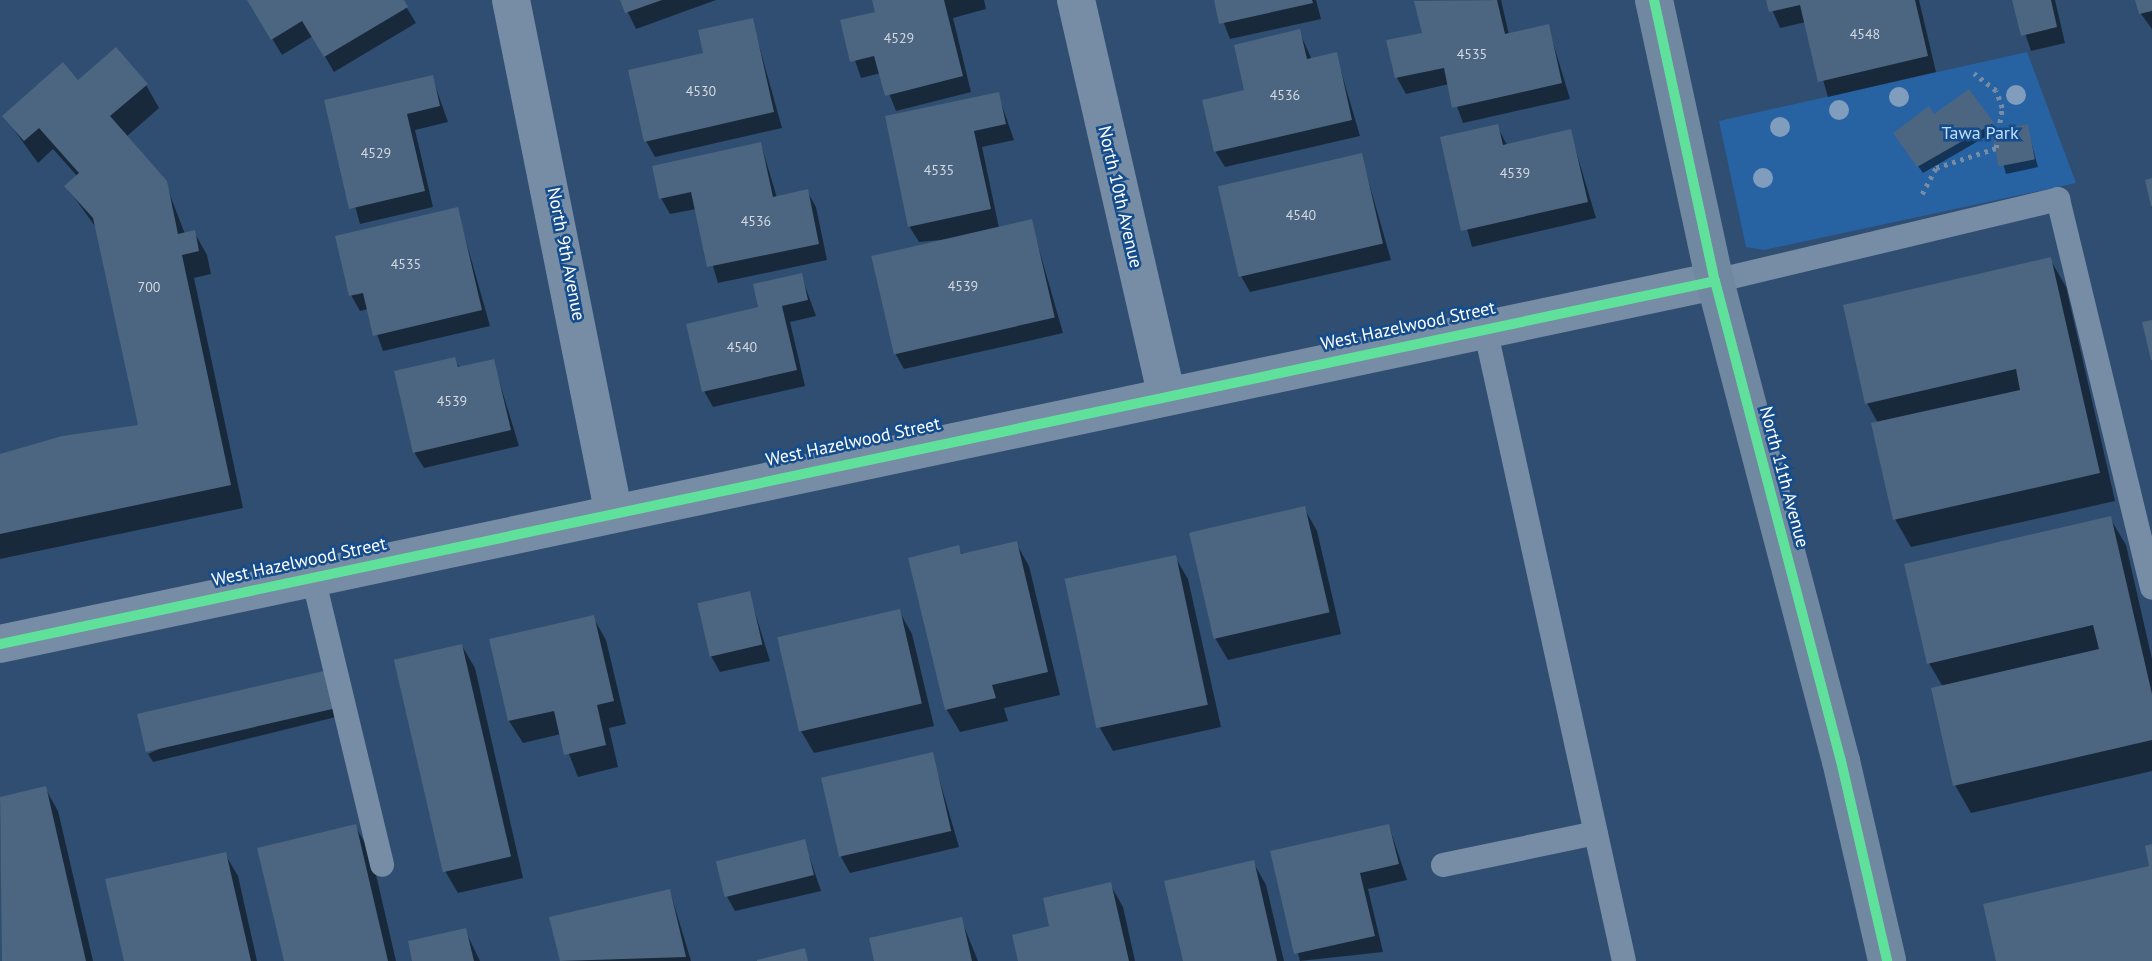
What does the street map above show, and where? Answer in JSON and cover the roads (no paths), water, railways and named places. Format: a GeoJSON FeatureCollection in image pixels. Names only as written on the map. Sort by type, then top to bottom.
{"type":"FeatureCollection","features":[{"type":"Feature","properties":{"kind":"street","name":"North 9th Avenue"},"geometry":{"type":"LineString","coordinates":[[511,0],[613,510]]}},
{"type":"Feature","properties":{"kind":"street","name":"North 10th Avenue"},"geometry":{"type":"LineString","coordinates":[[1076,0],[1166,394]]}},
{"type":"Feature","properties":{"kind":"street","name":"North 11th Avenue"},"geometry":{"type":"LineString","coordinates":[[1654,0],[1715,281],[1841,761],[1887,961]]}},
{"type":"Feature","properties":{"kind":"street","name":"West Hazelwood Street"},"geometry":{"type":"LineString","coordinates":[[0,644],[613,510],[1715,281]]}},
{"type":"Feature","properties":{"kind":"lane"},"geometry":{"type":"LineString","coordinates":[[1715,281],[2058,199],[2152,588]]}},
{"type":"Feature","properties":{"kind":"lane"},"geometry":{"type":"LineString","coordinates":[[1485,328],[1624,961]]}},
{"type":"Feature","properties":{"kind":"lane"},"geometry":{"type":"LineString","coordinates":[[313,577],[382,865]]}},
{"type":"Feature","properties":{"kind":"lane"},"geometry":{"type":"LineString","coordinates":[[1443,865],[1595,833]]}},
{"type":"Feature","properties":{"kind":"park label","name":"Tawa Park"},"geometry":{"type":"Point","coordinates":[1980,133]}}]}
